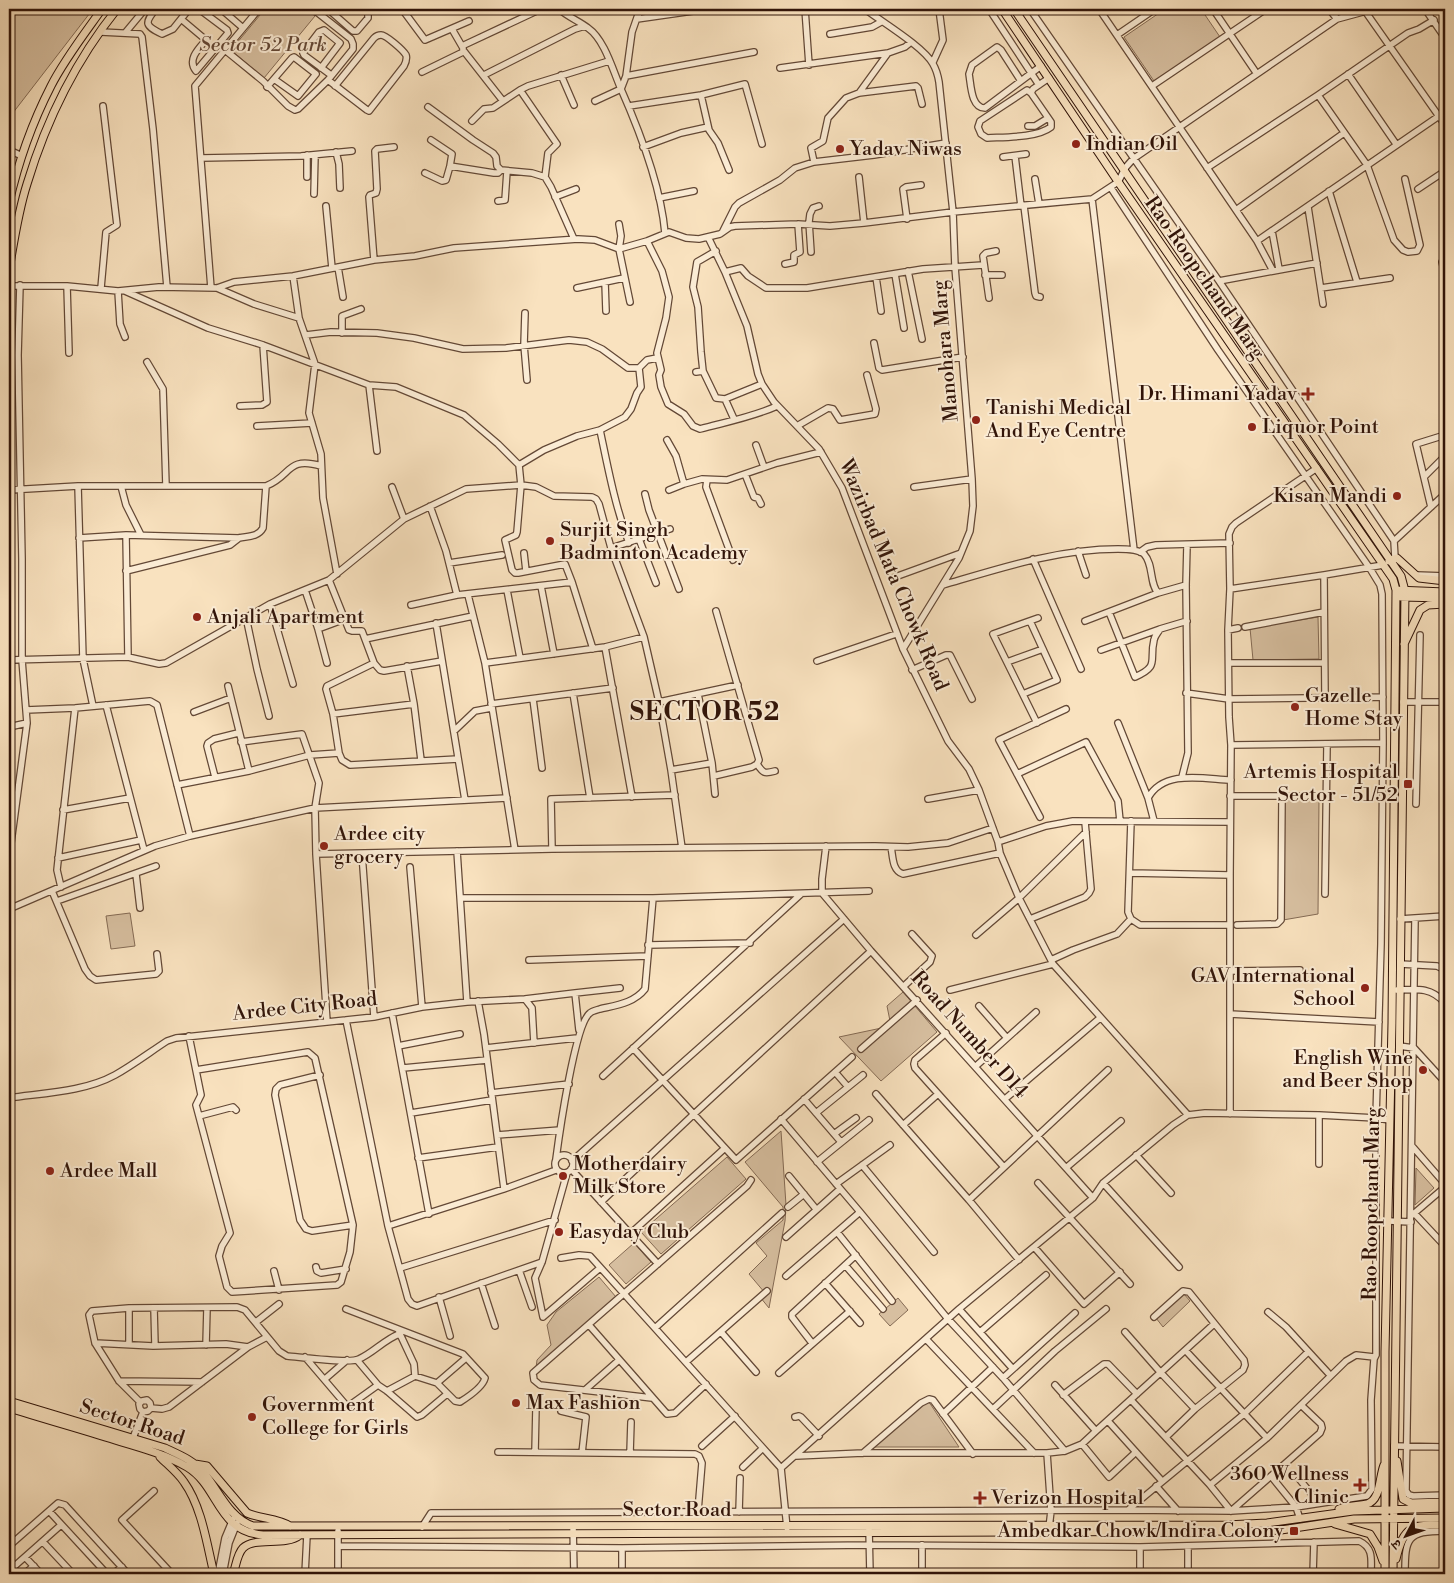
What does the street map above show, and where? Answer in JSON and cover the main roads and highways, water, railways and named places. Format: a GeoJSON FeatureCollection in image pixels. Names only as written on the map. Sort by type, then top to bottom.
{"type":"FeatureCollection","features":[{"type":"Feature","properties":{"kind":"main road"},"geometry":{"type":"LineString","coordinates":[[9,203],[17,170],[51,85],[102,9]]}},
{"type":"Feature","properties":{"kind":"main road"},"geometry":{"type":"LineString","coordinates":[[9,270],[17,222],[26,185],[46,132],[69,82],[117,9]]}},
{"type":"Feature","properties":{"kind":"main road","name":"Rao Roopchand Marg"},"geometry":{"type":"LineString","coordinates":[[1002,9],[1118,182],[1393,579],[1396,593],[1394,752],[1396,990],[1399,1046],[1393,1574]]}},
{"type":"Feature","properties":{"kind":"main road","name":"Rao Roopchand Marg"},"geometry":{"type":"LineString","coordinates":[[1014,9],[1393,558],[1401,576],[1404,594],[1404,646],[1400,964],[1396,990],[1390,1120],[1385,1352],[1385,1570]]}},
{"type":"Feature","properties":{"kind":"main road"},"geometry":{"type":"LineString","coordinates":[[1384,565],[1393,558],[1399,560],[1413,575],[1422,579],[1445,581]]}},
{"type":"Feature","properties":{"kind":"main road"},"geometry":{"type":"LineString","coordinates":[[1404,594],[1445,592]]}},
{"type":"Feature","properties":{"kind":"main road"},"geometry":{"type":"LineString","coordinates":[[1396,593],[1445,598]]}},
{"type":"Feature","properties":{"kind":"main road"},"geometry":{"type":"LineString","coordinates":[[1404,646],[1420,610],[1428,605],[1445,604]]}},
{"type":"Feature","properties":{"kind":"main road"},"geometry":{"type":"LineString","coordinates":[[1394,752],[1403,752]]}},
{"type":"Feature","properties":{"kind":"main road","name":"Sector Road"},"geometry":{"type":"LineString","coordinates":[[9,1401],[165,1448],[190,1459],[203,1472],[235,1521],[252,1526],[338,1531],[787,1529],[1048,1532],[1256,1531],[1281,1530],[1384,1514]]}},
{"type":"Feature","properties":{"kind":"main road","name":"Sector Road"},"geometry":{"type":"LineString","coordinates":[[9,1408],[156,1453],[187,1467],[198,1476],[235,1521],[252,1534],[304,1535],[338,1531],[422,1527],[573,1530]]}},
{"type":"Feature","properties":{"kind":"main road"},"geometry":{"type":"LineString","coordinates":[[156,1453],[183,1481],[189,1491],[207,1540],[214,1574]]}},
{"type":"Feature","properties":{"kind":"main road"},"geometry":{"type":"LineString","coordinates":[[1394,1454],[1398,1464],[1403,1499],[1411,1503],[1445,1502]]}},
{"type":"Feature","properties":{"kind":"main road"},"geometry":{"type":"LineString","coordinates":[[1332,1513],[1340,1508],[1373,1501],[1378,1493],[1380,1477],[1386,1458]]}},
{"type":"Feature","properties":{"kind":"main road"},"geometry":{"type":"LineString","coordinates":[[195,1464],[202,1464],[210,1469],[248,1513],[273,1519],[292,1527]]}},
{"type":"Feature","properties":{"kind":"main road"},"geometry":{"type":"LineString","coordinates":[[1393,1514],[1445,1508]]}},
{"type":"Feature","properties":{"kind":"main road","name":"Sector Road"},"geometry":{"type":"LineString","coordinates":[[869,1529],[1050,1524],[1267,1524],[1354,1510],[1384,1514]]}},
{"type":"Feature","properties":{"kind":"main road"},"geometry":{"type":"LineString","coordinates":[[1384,1514],[1445,1518]]}},
{"type":"Feature","properties":{"kind":"main road"},"geometry":{"type":"LineString","coordinates":[[1330,1522],[1370,1534],[1378,1547],[1385,1570]]}},
{"type":"Feature","properties":{"kind":"main road"},"geometry":{"type":"LineString","coordinates":[[1393,1574],[1400,1542],[1406,1534],[1413,1528],[1421,1525],[1445,1525]]}},
{"type":"Feature","properties":{"kind":"main road"},"geometry":{"type":"LineString","coordinates":[[233,1574],[241,1550],[246,1546],[255,1543],[295,1539],[304,1535]]}},
{"type":"Feature","properties":{"kind":"place","name":"Indian Oil"},"geometry":{"type":"Point","coordinates":[1076,144]}},
{"type":"Feature","properties":{"kind":"place","name":"Yadav Niwas"},"geometry":{"type":"Point","coordinates":[840,149]}},
{"type":"Feature","properties":{"kind":"place","name":"Dr. Himani Yadav"},"geometry":{"type":"Point","coordinates":[1308,394]}},
{"type":"Feature","properties":{"kind":"place","name":"Tanishi Medical And Eye Centre"},"geometry":{"type":"Point","coordinates":[976,420]}},
{"type":"Feature","properties":{"kind":"place","name":"Liquor Point"},"geometry":{"type":"Point","coordinates":[1252,427]}},
{"type":"Feature","properties":{"kind":"place","name":"Kisan Mandi"},"geometry":{"type":"Point","coordinates":[1397,496]}},
{"type":"Feature","properties":{"kind":"place","name":"Surjit Singh Badminton Academy"},"geometry":{"type":"Point","coordinates":[550,541]}},
{"type":"Feature","properties":{"kind":"place","name":"Anjali Apartment"},"geometry":{"type":"Point","coordinates":[197,617]}},
{"type":"Feature","properties":{"kind":"place","name":"Gazelle Home Stay"},"geometry":{"type":"Point","coordinates":[1295,707]}},
{"type":"Feature","properties":{"kind":"place","name":"Artemis Hospital Sector - 51/52"},"geometry":{"type":"Point","coordinates":[1408,784]}},
{"type":"Feature","properties":{"kind":"place","name":"Ardee city grocery"},"geometry":{"type":"Point","coordinates":[324,846]}},
{"type":"Feature","properties":{"kind":"place","name":"GAV International School"},"geometry":{"type":"Point","coordinates":[1365,988]}},
{"type":"Feature","properties":{"kind":"place","name":"English Wine and Beer Shop"},"geometry":{"type":"Point","coordinates":[1423,1070]}},
{"type":"Feature","properties":{"kind":"place","name":"Ardee Mall"},"geometry":{"type":"Point","coordinates":[50,1171]}},
{"type":"Feature","properties":{"kind":"place","name":"Motherdairy Milk Store"},"geometry":{"type":"Point","coordinates":[563,1176]}},
{"type":"Feature","properties":{"kind":"place","name":"Easyday Club"},"geometry":{"type":"Point","coordinates":[559,1232]}},
{"type":"Feature","properties":{"kind":"place","name":"Max Fashion"},"geometry":{"type":"Point","coordinates":[516,1403]}},
{"type":"Feature","properties":{"kind":"place","name":"Government College for Girls"},"geometry":{"type":"Point","coordinates":[252,1417]}},
{"type":"Feature","properties":{"kind":"place","name":"360 Wellness Clinic"},"geometry":{"type":"Point","coordinates":[1360,1485]}},
{"type":"Feature","properties":{"kind":"place","name":"Verizon Hospital"},"geometry":{"type":"Point","coordinates":[980,1498]}},
{"type":"Feature","properties":{"kind":"place","name":"Ambedkar Chowk/Indira Colony"},"geometry":{"type":"Point","coordinates":[1294,1531]}},
{"type":"Feature","properties":{"kind":"district","name":"SECTOR 52"},"geometry":{"type":"Point","coordinates":[705,712]}},
{"type":"Feature","properties":{"kind":"park label","name":"Sector 52 Park"},"geometry":{"type":"Point","coordinates":[263,45]}}]}
